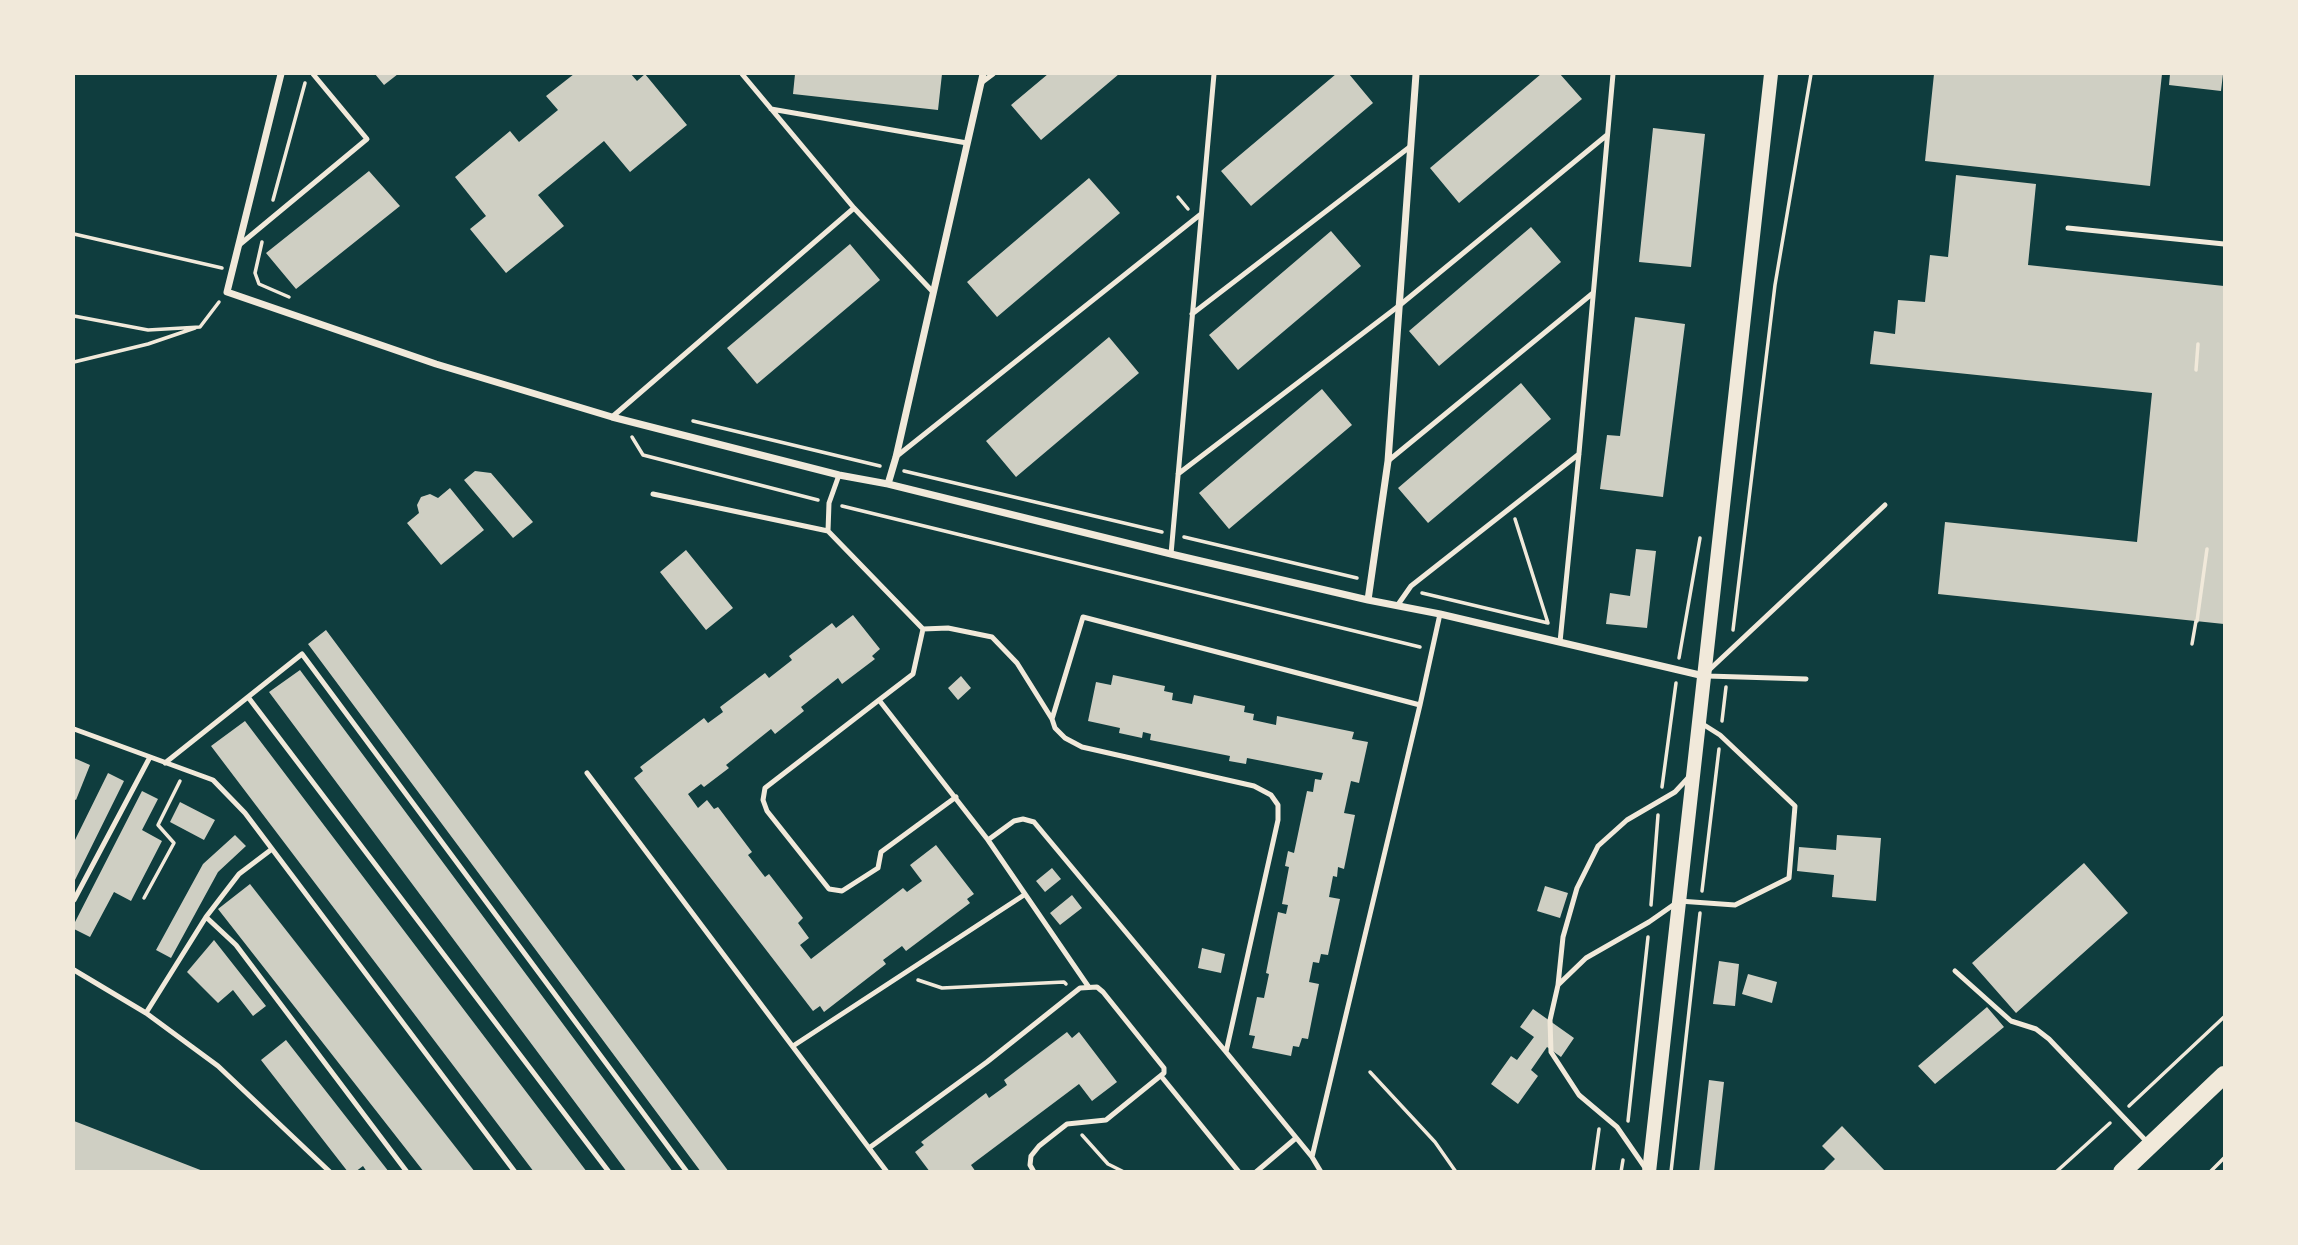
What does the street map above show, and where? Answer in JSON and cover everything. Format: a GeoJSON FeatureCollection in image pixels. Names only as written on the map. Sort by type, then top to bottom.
{"type":"FeatureCollection","features":[{"type":"Feature","properties":{"kind":"main road"},"geometry":{"type":"LineString","coordinates":[[1649,1171],[1771,74]]}},
{"type":"Feature","properties":{"kind":"main road"},"geometry":{"type":"LineString","coordinates":[[2122,1171],[2224,1075]]}},
{"type":"Feature","properties":{"kind":"street"},"geometry":{"type":"LineString","coordinates":[[888,484],[984,74]]}},
{"type":"Feature","properties":{"kind":"street"},"geometry":{"type":"LineString","coordinates":[[1368,600],[1388,461],[1416,74]]}},
{"type":"Feature","properties":{"kind":"street"},"geometry":{"type":"LineString","coordinates":[[280,76],[226,292],[436,364],[612,417],[839,475],[888,484],[1171,554],[1704,676]]}},
{"type":"Feature","properties":{"kind":"lane"},"geometry":{"type":"LineString","coordinates":[[280,76],[287,74]]}},
{"type":"Feature","properties":{"kind":"lane"},"geometry":{"type":"LineString","coordinates":[[238,246],[367,139],[313,74]]}},
{"type":"Feature","properties":{"kind":"lane"},"geometry":{"type":"LineString","coordinates":[[742,74],[854,208],[933,293]]}},
{"type":"Feature","properties":{"kind":"lane"},"geometry":{"type":"LineString","coordinates":[[981,83],[993,74]]}},
{"type":"Feature","properties":{"kind":"lane"},"geometry":{"type":"LineString","coordinates":[[1171,554],[1214,74]]}},
{"type":"Feature","properties":{"kind":"lane"},"geometry":{"type":"LineString","coordinates":[[1560,642],[1613,74]]}},
{"type":"Feature","properties":{"kind":"lane"},"geometry":{"type":"LineString","coordinates":[[771,109],[967,143]]}},
{"type":"Feature","properties":{"kind":"lane"},"geometry":{"type":"LineString","coordinates":[[1178,474],[1400,305],[1607,135]]}},
{"type":"Feature","properties":{"kind":"lane"},"geometry":{"type":"LineString","coordinates":[[1192,314],[1411,146]]}},
{"type":"Feature","properties":{"kind":"lane"},"geometry":{"type":"LineString","coordinates":[[612,417],[854,208]]}},
{"type":"Feature","properties":{"kind":"lane"},"geometry":{"type":"LineString","coordinates":[[896,457],[1201,214]]}},
{"type":"Feature","properties":{"kind":"lane"},"geometry":{"type":"LineString","coordinates":[[2068,228],[2224,244]]}},
{"type":"Feature","properties":{"kind":"lane"},"geometry":{"type":"LineString","coordinates":[[1388,461],[1593,293]]}},
{"type":"Feature","properties":{"kind":"lane"},"geometry":{"type":"LineString","coordinates":[[1396,606],[1409,590],[1579,453]]}},
{"type":"Feature","properties":{"kind":"lane"},"geometry":{"type":"LineString","coordinates":[[828,531],[829,503],[839,475]]}},
{"type":"Feature","properties":{"kind":"lane"},"geometry":{"type":"LineString","coordinates":[[653,494],[828,531],[923,629],[948,628],[992,637],[1017,663],[1055,728],[1065,738],[1082,747],[1254,786],[1272,794],[1278,805],[1278,820],[1226,1052]]}},
{"type":"Feature","properties":{"kind":"lane"},"geometry":{"type":"LineString","coordinates":[[1704,676],[1885,505]]}},
{"type":"Feature","properties":{"kind":"lane"},"geometry":{"type":"LineString","coordinates":[[1312,1157],[1440,614]]}},
{"type":"Feature","properties":{"kind":"lane"},"geometry":{"type":"LineString","coordinates":[[1052,719],[1083,617],[1420,705]]}},
{"type":"Feature","properties":{"kind":"lane"},"geometry":{"type":"LineString","coordinates":[[923,629],[913,674],[765,788],[763,800],[767,811],[829,889],[842,891],[878,868],[881,852],[956,797]]}},
{"type":"Feature","properties":{"kind":"lane"},"geometry":{"type":"LineString","coordinates":[[165,763],[302,654],[687,1171]]}},
{"type":"Feature","properties":{"kind":"lane"},"geometry":{"type":"LineString","coordinates":[[1704,676],[1806,679]]}},
{"type":"Feature","properties":{"kind":"lane"},"geometry":{"type":"LineString","coordinates":[[248,697],[609,1171]]}},
{"type":"Feature","properties":{"kind":"lane"},"geometry":{"type":"LineString","coordinates":[[879,700],[988,840],[1088,986]]}},
{"type":"Feature","properties":{"kind":"lane"},"geometry":{"type":"LineString","coordinates":[[1558,985],[1586,958],[1649,922],[1679,901],[1735,905],[1788,878],[1795,806],[1720,734],[1699,721]]}},
{"type":"Feature","properties":{"kind":"lane"},"geometry":{"type":"LineString","coordinates":[[74,729],[213,780],[245,813],[515,1171]]}},
{"type":"Feature","properties":{"kind":"lane"},"geometry":{"type":"LineString","coordinates":[[74,900],[149,757]]}},
{"type":"Feature","properties":{"kind":"lane"},"geometry":{"type":"LineString","coordinates":[[587,773],[887,1171]]}},
{"type":"Feature","properties":{"kind":"lane"},"geometry":{"type":"LineString","coordinates":[[1649,1171],[1617,1127],[1578,1096],[1551,1052],[1550,1020],[1558,985],[1563,937],[1577,888],[1598,846],[1627,820],[1675,792],[1693,774]]}},
{"type":"Feature","properties":{"kind":"lane"},"geometry":{"type":"LineString","coordinates":[[988,840],[1014,821],[1023,819],[1034,822],[1226,1052],[1321,1171]]}},
{"type":"Feature","properties":{"kind":"lane"},"geometry":{"type":"LineString","coordinates":[[146,1013],[206,917],[239,874],[272,849]]}},
{"type":"Feature","properties":{"kind":"lane"},"geometry":{"type":"LineString","coordinates":[[793,1046],[1024,895]]}},
{"type":"Feature","properties":{"kind":"lane"},"geometry":{"type":"LineString","coordinates":[[206,917],[236,945],[407,1171]]}},
{"type":"Feature","properties":{"kind":"lane"},"geometry":{"type":"LineString","coordinates":[[74,970],[146,1013],[218,1066],[330,1171]]}},
{"type":"Feature","properties":{"kind":"lane"},"geometry":{"type":"LineString","coordinates":[[1955,971],[2011,1020],[2036,1029],[2049,1039],[2150,1145]]}},
{"type":"Feature","properties":{"kind":"lane"},"geometry":{"type":"LineString","coordinates":[[869,1147],[1074,994],[1088,986],[1097,987],[1104,992],[1164,1068],[1164,1073],[1106,1120],[1066,1125],[1039,1146],[1031,1156],[1030,1165],[1034,1171]]}},
{"type":"Feature","properties":{"kind":"lane"},"geometry":{"type":"LineString","coordinates":[[1161,1076],[1239,1171]]}},
{"type":"Feature","properties":{"kind":"lane"},"geometry":{"type":"LineString","coordinates":[[1256,1171],[1296,1138]]}},
{"type":"Feature","properties":{"kind":"path"},"geometry":{"type":"LineString","coordinates":[[297,300],[259,284],[255,273],[307,74]]}},
{"type":"Feature","properties":{"kind":"path"},"geometry":{"type":"LineString","coordinates":[[1731,649],[1774,285],[1811,74]]}},
{"type":"Feature","properties":{"kind":"path"},"geometry":{"type":"LineString","coordinates":[[74,234],[232,271]]}},
{"type":"Feature","properties":{"kind":"path"},"geometry":{"type":"LineString","coordinates":[[74,362],[148,344],[200,327],[226,292]]}},
{"type":"Feature","properties":{"kind":"path"},"geometry":{"type":"LineString","coordinates":[[74,316],[148,330],[200,327]]}},
{"type":"Feature","properties":{"kind":"path"},"geometry":{"type":"LineString","coordinates":[[2196,370],[2198,344]]}},
{"type":"Feature","properties":{"kind":"path"},"geometry":{"type":"LineString","coordinates":[[621,419],[643,455],[1432,650]]}},
{"type":"Feature","properties":{"kind":"path"},"geometry":{"type":"LineString","coordinates":[[692,421],[1371,581]]}},
{"type":"Feature","properties":{"kind":"path"},"geometry":{"type":"LineString","coordinates":[[1409,590],[1548,623],[1511,508]]}},
{"type":"Feature","properties":{"kind":"path"},"geometry":{"type":"LineString","coordinates":[[2192,644],[2207,549]]}},
{"type":"Feature","properties":{"kind":"path"},"geometry":{"type":"LineString","coordinates":[[1671,1171],[1727,677]]}},
{"type":"Feature","properties":{"kind":"path"},"geometry":{"type":"LineString","coordinates":[[144,898],[174,843],[158,825],[186,770]]}},
{"type":"Feature","properties":{"kind":"path"},"geometry":{"type":"LineString","coordinates":[[902,975],[942,988],[1064,982],[1074,994]]}},
{"type":"Feature","properties":{"kind":"path"},"geometry":{"type":"LineString","coordinates":[[2056,1171],[2224,1017]]}},
{"type":"Feature","properties":{"kind":"path"},"geometry":{"type":"LineString","coordinates":[[1370,1072],[1435,1142],[1456,1171]]}},
{"type":"Feature","properties":{"kind":"path"},"geometry":{"type":"LineString","coordinates":[[1592,1171],[1601,1114]]}},
{"type":"Feature","properties":{"kind":"path"},"geometry":{"type":"LineString","coordinates":[[1079,1123],[1082,1136],[1108,1164],[1124,1171]]}},
{"type":"Feature","properties":{"kind":"path"},"geometry":{"type":"LineString","coordinates":[[2210,1171],[2224,1158]]}},
{"type":"Feature","properties":{"kind":"building"},"geometry":{"type":"Polygon","coordinates":[[[375,74],[398,74],[384,85],[375,74]]]}},
{"type":"Feature","properties":{"kind":"building"},"geometry":{"type":"Polygon","coordinates":[[[574,74],[631,74],[637,81],[645,74],[687,125],[630,172],[604,141],[538,195],[564,226],[506,273],[470,229],[486,216],[455,177],[510,131],[519,142],[558,110],[546,96],[574,74]]]}},
{"type":"Feature","properties":{"kind":"building"},"geometry":{"type":"Polygon","coordinates":[[[795,74],[942,74],[938,110],[793,94],[795,74]]]}},
{"type":"Feature","properties":{"kind":"building"},"geometry":{"type":"Polygon","coordinates":[[[1048,74],[1119,74],[1041,140],[1011,105],[1048,74]]]}},
{"type":"Feature","properties":{"kind":"building"},"geometry":{"type":"Polygon","coordinates":[[[1336,74],[1349,74],[1373,103],[1251,206],[1221,171],[1336,74]]]}},
{"type":"Feature","properties":{"kind":"building"},"geometry":{"type":"Polygon","coordinates":[[[1541,74],[1560,74],[1582,99],[1459,203],[1430,168],[1541,74]]]}},
{"type":"Feature","properties":{"kind":"building"},"geometry":{"type":"Polygon","coordinates":[[[1934,74],[2162,74],[2150,186],[1925,161],[1934,74]]]}},
{"type":"Feature","properties":{"kind":"building"},"geometry":{"type":"Polygon","coordinates":[[[2170,74],[2223,74],[2221,91],[2169,85],[2170,74]]]}},
{"type":"Feature","properties":{"kind":"building"},"geometry":{"type":"Polygon","coordinates":[[[1653,128],[1705,134],[1691,267],[1639,262],[1653,128]]]}},
{"type":"Feature","properties":{"kind":"building"},"geometry":{"type":"Polygon","coordinates":[[[369,171],[400,206],[296,289],[266,253],[369,171]]]}},
{"type":"Feature","properties":{"kind":"building"},"geometry":{"type":"Polygon","coordinates":[[[1956,175],[2036,184],[2028,265],[2224,286],[2224,624],[1938,594],[1945,522],[2137,542],[2152,393],[1870,364],[1874,331],[1895,334],[1898,300],[1925,302],[1930,255],[1948,257],[1956,175]]]}},
{"type":"Feature","properties":{"kind":"building"},"geometry":{"type":"Polygon","coordinates":[[[1089,178],[1120,213],[997,317],[967,282],[1089,178]]]}},
{"type":"Feature","properties":{"kind":"building"},"geometry":{"type":"Polygon","coordinates":[[[1531,227],[1561,262],[1439,366],[1409,331],[1531,227]]]}},
{"type":"Feature","properties":{"kind":"building"},"geometry":{"type":"Polygon","coordinates":[[[1331,231],[1361,266],[1238,370],[1209,335],[1331,231]]]}},
{"type":"Feature","properties":{"kind":"building"},"geometry":{"type":"Polygon","coordinates":[[[850,244],[880,280],[757,384],[727,348],[850,244]]]}},
{"type":"Feature","properties":{"kind":"building"},"geometry":{"type":"Polygon","coordinates":[[[1635,317],[1685,324],[1663,497],[1600,489],[1607,435],[1620,436],[1635,317]]]}},
{"type":"Feature","properties":{"kind":"building"},"geometry":{"type":"Polygon","coordinates":[[[1109,337],[1139,373],[1016,477],[986,441],[1109,337]]]}},
{"type":"Feature","properties":{"kind":"building"},"geometry":{"type":"Polygon","coordinates":[[[1521,383],[1551,419],[1428,523],[1398,488],[1521,383]]]}},
{"type":"Feature","properties":{"kind":"building"},"geometry":{"type":"Polygon","coordinates":[[[1322,389],[1352,425],[1229,529],[1199,493],[1322,389]]]}},
{"type":"Feature","properties":{"kind":"building"},"geometry":{"type":"Polygon","coordinates":[[[475,471],[491,473],[533,522],[513,538],[464,480],[475,471]]]}},
{"type":"Feature","properties":{"kind":"building"},"geometry":{"type":"Polygon","coordinates":[[[450,488],[484,530],[441,565],[407,523],[419,513],[417,505],[421,497],[430,494],[438,498],[450,488]]]}},
{"type":"Feature","properties":{"kind":"building"},"geometry":{"type":"Polygon","coordinates":[[[1636,549],[1656,551],[1647,628],[1606,624],[1610,593],[1630,596],[1636,549]]]}},
{"type":"Feature","properties":{"kind":"building"},"geometry":{"type":"Polygon","coordinates":[[[686,550],[733,608],[706,630],[660,572],[686,550]]]}},
{"type":"Feature","properties":{"kind":"building"},"geometry":{"type":"Polygon","coordinates":[[[853,615],[880,649],[872,656],[875,659],[842,684],[838,678],[801,707],[804,711],[775,734],[771,729],[726,765],[729,768],[704,787],[701,784],[688,794],[698,808],[707,800],[714,809],[718,807],[752,852],[748,855],[765,877],[769,874],[803,918],[798,923],[809,938],[800,945],[811,959],[903,888],[907,892],[922,881],[910,865],[936,845],[974,894],[967,899],[970,903],[906,951],[902,946],[883,960],[886,964],[824,1012],[820,1006],[813,1011],[634,778],[643,771],[640,767],[704,718],[708,723],[723,712],[720,707],[765,673],[769,678],[792,660],[789,656],[832,623],[836,628],[853,615]]]}},
{"type":"Feature","properties":{"kind":"building"},"geometry":{"type":"Polygon","coordinates":[[[326,630],[729,1172],[701,1172],[308,644],[326,630]]]}},
{"type":"Feature","properties":{"kind":"building"},"geometry":{"type":"Polygon","coordinates":[[[300,670],[673,1172],[627,1172],[269,692],[300,670]]]}},
{"type":"Feature","properties":{"kind":"building"},"geometry":{"type":"Polygon","coordinates":[[[1113,675],[1165,686],[1164,691],[1173,693],[1172,700],[1192,704],[1194,695],[1245,706],[1244,712],[1254,714],[1253,720],[1276,725],[1277,716],[1354,732],[1352,739],[1368,742],[1359,783],[1351,781],[1344,813],[1355,815],[1344,869],[1338,867],[1337,877],[1333,876],[1329,897],[1340,899],[1328,955],[1321,954],[1319,963],[1313,962],[1309,982],[1319,984],[1308,1039],[1302,1038],[1299,1047],[1293,1046],[1291,1056],[1252,1048],[1255,1036],[1249,1035],[1257,997],[1264,998],[1278,912],[1286,914],[1288,905],[1282,904],[1289,867],[1285,866],[1288,851],[1294,853],[1307,791],[1313,792],[1315,779],[1321,780],[1323,773],[1247,758],[1246,764],[1229,761],[1230,756],[1150,740],[1151,734],[1143,732],[1142,738],[1119,733],[1120,728],[1088,721],[1096,682],[1111,685],[1113,675]]]}},
{"type":"Feature","properties":{"kind":"building"},"geometry":{"type":"Polygon","coordinates":[[[961,676],[971,688],[958,700],[948,688],[961,676]]]}},
{"type":"Feature","properties":{"kind":"building"},"geometry":{"type":"Polygon","coordinates":[[[245,721],[587,1172],[534,1172],[211,746],[245,721]]]}},
{"type":"Feature","properties":{"kind":"building"},"geometry":{"type":"Polygon","coordinates":[[[74,758],[90,765],[76,800],[74,799],[74,758]]]}},
{"type":"Feature","properties":{"kind":"building"},"geometry":{"type":"Polygon","coordinates":[[[108,773],[124,781],[74,882],[74,842],[108,773]]]}},
{"type":"Feature","properties":{"kind":"building"},"geometry":{"type":"Polygon","coordinates":[[[142,791],[158,799],[142,830],[162,841],[131,901],[114,892],[90,937],[74,929],[74,924],[142,791]]]}},
{"type":"Feature","properties":{"kind":"building"},"geometry":{"type":"Polygon","coordinates":[[[180,802],[215,820],[204,840],[170,822],[180,802]]]}},
{"type":"Feature","properties":{"kind":"building"},"geometry":{"type":"Polygon","coordinates":[[[235,835],[246,846],[218,872],[171,958],[156,950],[203,864],[235,835]]]}},
{"type":"Feature","properties":{"kind":"building"},"geometry":{"type":"Polygon","coordinates":[[[1837,835],[1881,838],[1876,901],[1832,897],[1834,875],[1797,871],[1799,847],[1836,850],[1837,835]]]}},
{"type":"Feature","properties":{"kind":"building"},"geometry":{"type":"Polygon","coordinates":[[[2084,863],[2128,913],[2016,1013],[1972,963],[2084,863]]]}},
{"type":"Feature","properties":{"kind":"building"},"geometry":{"type":"Polygon","coordinates":[[[1052,868],[1061,879],[1045,892],[1036,881],[1052,868]]]}},
{"type":"Feature","properties":{"kind":"building"},"geometry":{"type":"Polygon","coordinates":[[[250,884],[475,1172],[424,1172],[218,909],[250,884]]]}},
{"type":"Feature","properties":{"kind":"building"},"geometry":{"type":"Polygon","coordinates":[[[1545,886],[1568,893],[1560,918],[1537,911],[1545,886]]]}},
{"type":"Feature","properties":{"kind":"building"},"geometry":{"type":"Polygon","coordinates":[[[1072,895],[1082,908],[1060,925],[1050,913],[1072,895]]]}},
{"type":"Feature","properties":{"kind":"building"},"geometry":{"type":"Polygon","coordinates":[[[214,940],[266,1006],[253,1016],[233,990],[218,1003],[187,972],[214,940]]]}},
{"type":"Feature","properties":{"kind":"building"},"geometry":{"type":"Polygon","coordinates":[[[1202,948],[1225,954],[1221,973],[1198,968],[1202,948]]]}},
{"type":"Feature","properties":{"kind":"building"},"geometry":{"type":"Polygon","coordinates":[[[1719,961],[1739,964],[1735,1006],[1713,1004],[1719,961]]]}},
{"type":"Feature","properties":{"kind":"building"},"geometry":{"type":"Polygon","coordinates":[[[1748,974],[1777,982],[1772,1003],[1742,994],[1748,974]]]}},
{"type":"Feature","properties":{"kind":"building"},"geometry":{"type":"Polygon","coordinates":[[[1987,1007],[2004,1027],[1935,1084],[1918,1066],[1987,1007]]]}},
{"type":"Feature","properties":{"kind":"building"},"geometry":{"type":"Polygon","coordinates":[[[1533,1009],[1574,1038],[1561,1057],[1547,1047],[1531,1070],[1538,1076],[1518,1104],[1491,1084],[1511,1056],[1517,1060],[1534,1037],[1520,1027],[1533,1009]]]}},
{"type":"Feature","properties":{"kind":"building"},"geometry":{"type":"Polygon","coordinates":[[[1067,1032],[1072,1038],[1079,1032],[1117,1082],[1092,1101],[1079,1084],[971,1165],[976,1172],[930,1172],[915,1152],[924,1145],[921,1142],[986,1093],[989,1098],[1007,1085],[1004,1080],[1067,1032]]]}},
{"type":"Feature","properties":{"kind":"building"},"geometry":{"type":"Polygon","coordinates":[[[286,1040],[389,1172],[367,1172],[363,1166],[355,1172],[348,1172],[261,1060],[286,1040]]]}},
{"type":"Feature","properties":{"kind":"building"},"geometry":{"type":"Polygon","coordinates":[[[1709,1080],[1724,1082],[1714,1172],[1699,1172],[1709,1080]]]}},
{"type":"Feature","properties":{"kind":"building"},"geometry":{"type":"Polygon","coordinates":[[[74,1121],[203,1171],[203,1172],[74,1172],[74,1121]]]}},
{"type":"Feature","properties":{"kind":"building"},"geometry":{"type":"Polygon","coordinates":[[[1842,1126],[1886,1172],[1822,1172],[1835,1159],[1822,1146],[1842,1126]]]}}]}
